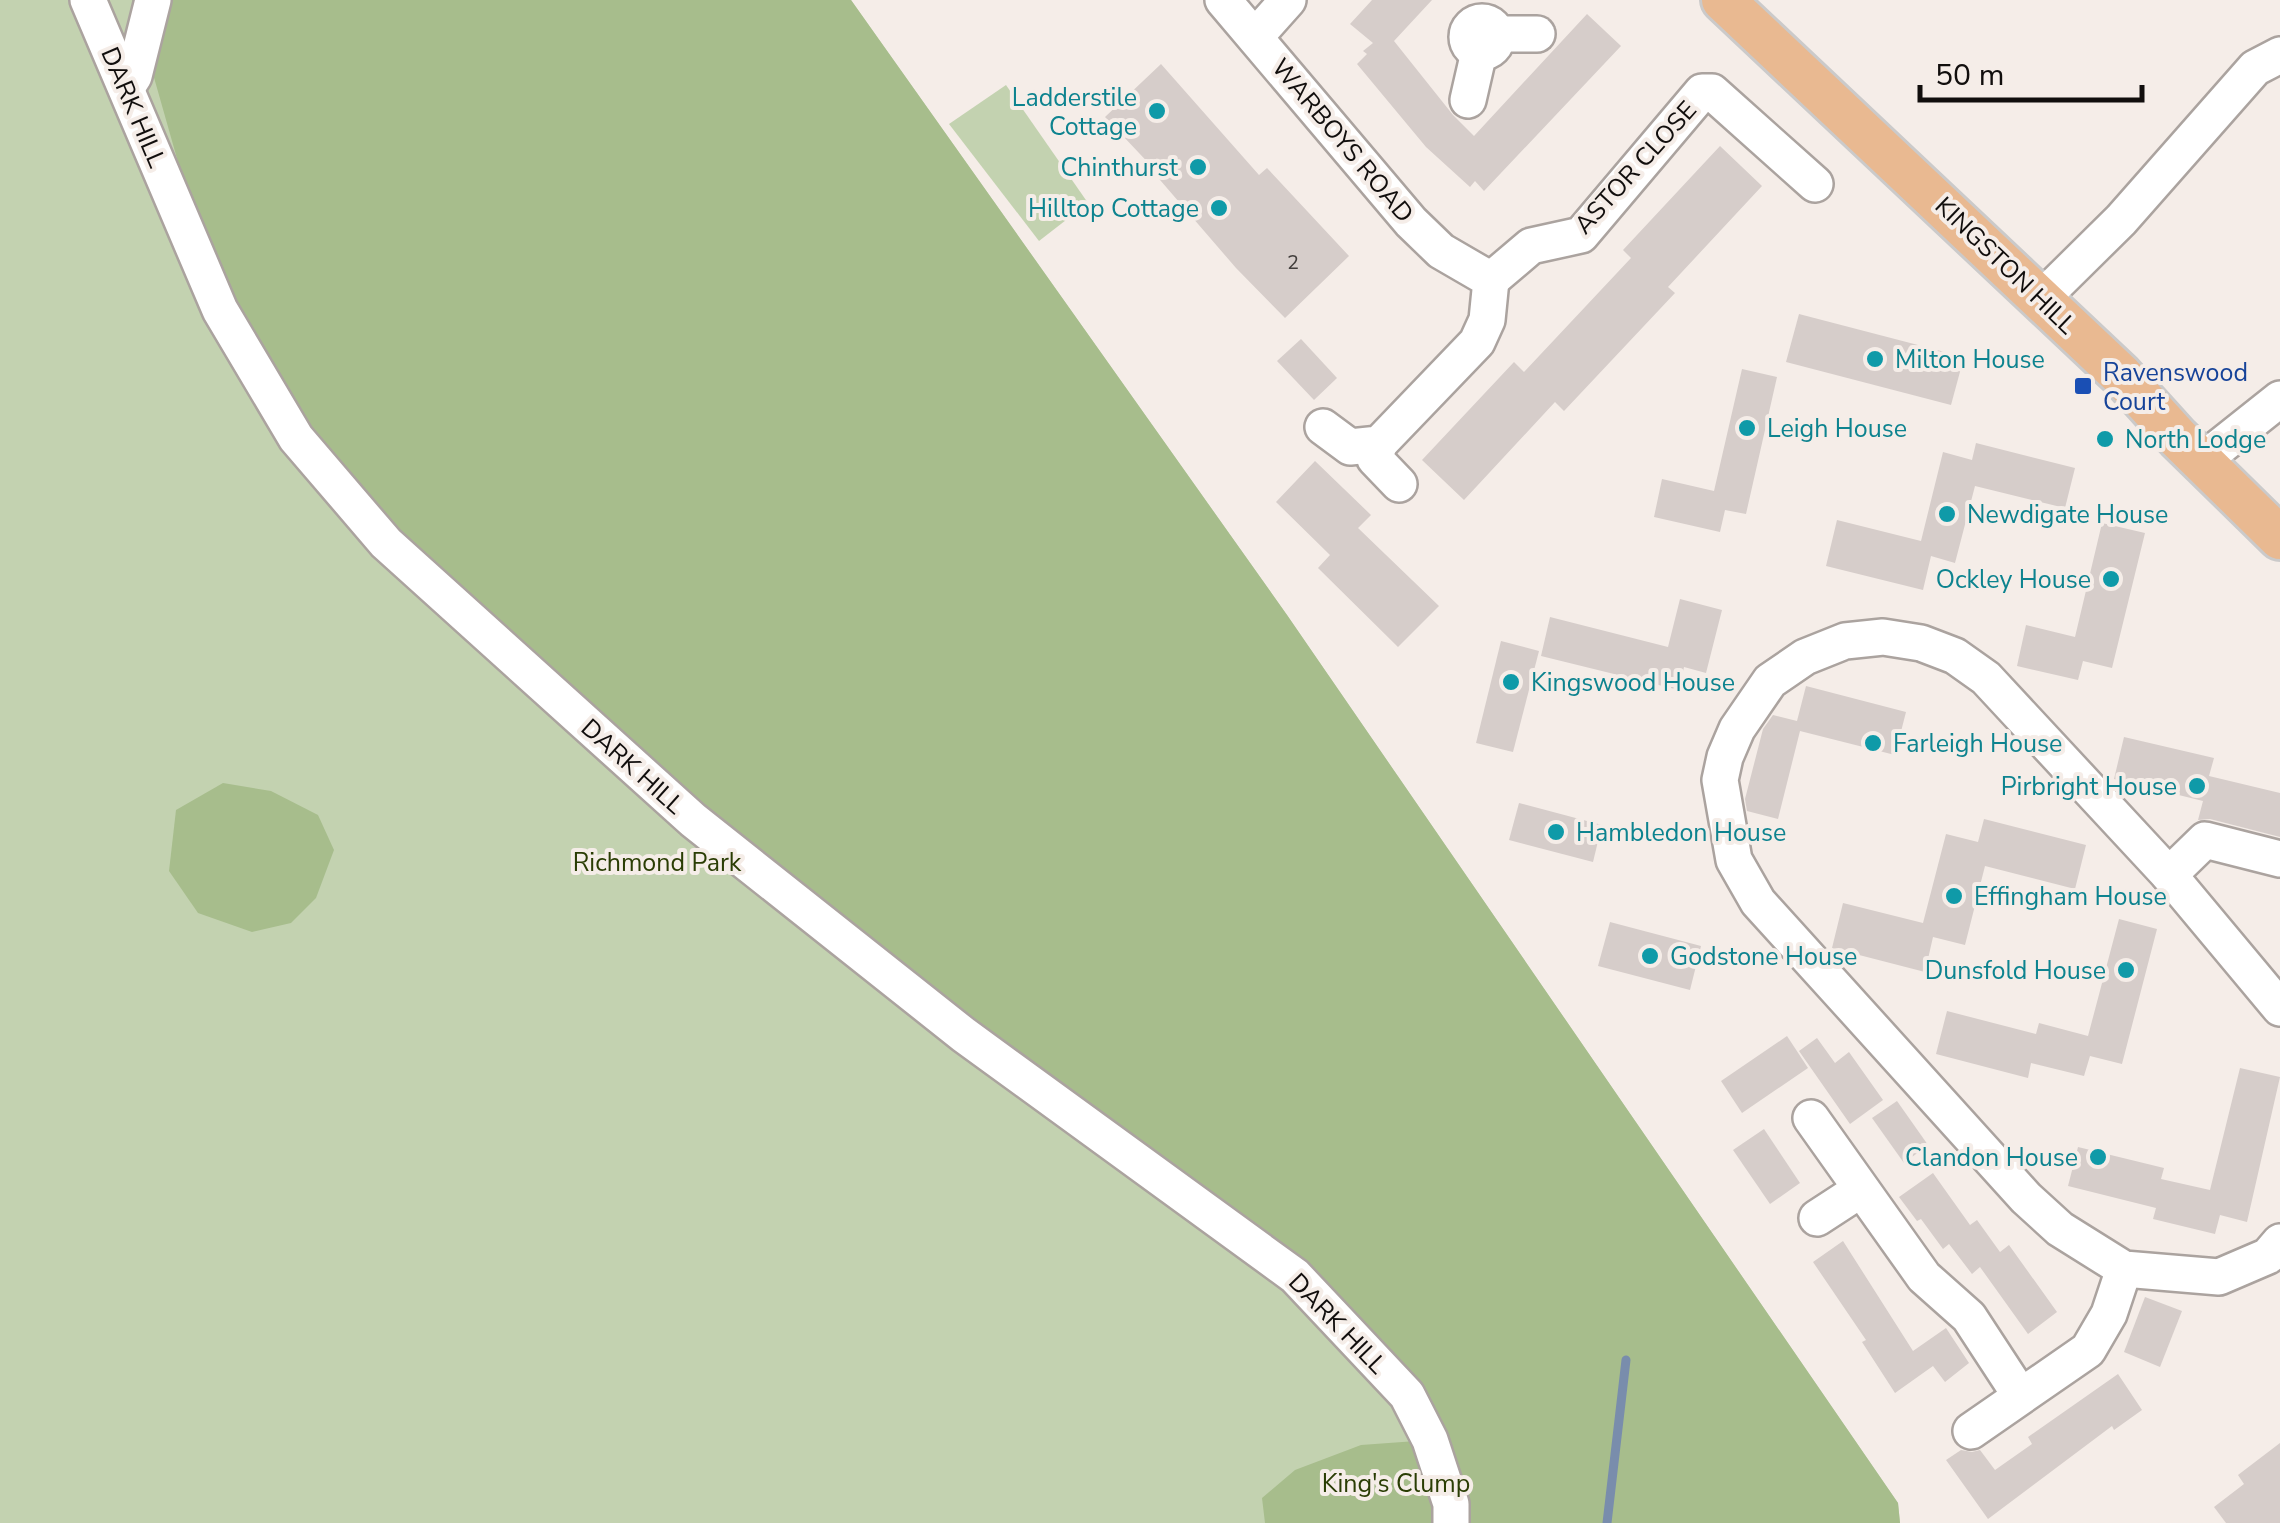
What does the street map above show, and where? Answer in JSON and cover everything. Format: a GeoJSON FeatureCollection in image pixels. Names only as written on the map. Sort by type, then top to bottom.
{"type":"FeatureCollection","features":[{"type":"Feature","properties":{"kind":"main road","name":"KINGSTON HILL"},"geometry":{"type":"LineString","coordinates":[[1723,0],[2042,298],[2280,538]]}},
{"type":"Feature","properties":{"kind":"street","name":"DARK HILL"},"geometry":{"type":"LineString","coordinates":[[88,0],[220,310],[296,438],[386,542],[694,820],[964,1035],[1295,1276],[1407,1394],[1430,1440],[1451,1504],[1451,1523]]}},
{"type":"Feature","properties":{"kind":"street"},"geometry":{"type":"LineString","coordinates":[[127,87],[134,76],[153,0]]}},
{"type":"Feature","properties":{"kind":"street","name":"WARBOYS ROAD"},"geometry":{"type":"LineString","coordinates":[[1223,0],[1411,222],[1441,251],[1482,274]]}},
{"type":"Feature","properties":{"kind":"street"},"geometry":{"type":"LineString","coordinates":[[1255,36],[1288,0]]}},
{"type":"Feature","properties":{"kind":"street"},"geometry":{"type":"LineString","coordinates":[[1468,100],[1481,27],[1538,34]]}},
{"type":"Feature","properties":{"kind":"street"},"geometry":{"type":"LineString","coordinates":[[2042,298],[2121,220],[2255,68],[2280,56]]}},
{"type":"Feature","properties":{"kind":"street","name":"ASTOR CLOSE"},"geometry":{"type":"LineString","coordinates":[[1482,274],[1531,246],[1580,235],[1702,92],[1712,92],[1816,184]]}},
{"type":"Feature","properties":{"kind":"street"},"geometry":{"type":"LineString","coordinates":[[1399,484],[1375,459],[1379,444],[1477,342],[1487,320],[1482,274]]}},
{"type":"Feature","properties":{"kind":"street"},"geometry":{"type":"LineString","coordinates":[[2202,461],[2280,399]]}},
{"type":"Feature","properties":{"kind":"street"},"geometry":{"type":"LineString","coordinates":[[1323,427],[1350,447],[1379,444]]}},
{"type":"Feature","properties":{"kind":"street"},"geometry":{"type":"LineString","coordinates":[[2280,1008],[2168,876],[1986,678],[1955,656],[1920,643],[1883,637],[1845,642],[1805,657],[1770,681],[1737,729],[1720,780],[1734,860],[1758,902],[2026,1198],[2060,1229],[2124,1268],[2219,1276],[2268,1256],[2280,1242]]}},
{"type":"Feature","properties":{"kind":"street"},"geometry":{"type":"LineString","coordinates":[[2168,876],[2205,840],[2280,858]]}},
{"type":"Feature","properties":{"kind":"street"},"geometry":{"type":"LineString","coordinates":[[1812,1118],[1924,1277],[1969,1317],[2020,1395]]}},
{"type":"Feature","properties":{"kind":"street"},"geometry":{"type":"LineString","coordinates":[[1817,1218],[1860,1190]]}},
{"type":"Feature","properties":{"kind":"street"},"geometry":{"type":"LineString","coordinates":[[1971,1431],[2088,1350],[2109,1314],[2124,1268]]}},
{"type":"Feature","properties":{"kind":"green space","name":"Richmond Park"},"geometry":{"type":"Polygon","coordinates":[[[0,0],[851,0],[1287,615],[1898,1503],[1900,1523],[0,1523],[0,0]]]}},
{"type":"Feature","properties":{"kind":"green space","name":"King's Clump"},"geometry":{"type":"Polygon","coordinates":[[[132,0],[851,0],[1287,615],[1898,1503],[1900,1523],[1265,1523],[1262,1498],[1295,1470],[1361,1445],[1430,1440],[1295,1276],[964,1035],[386,542],[220,310],[132,0]]]}},
{"type":"Feature","properties":{"kind":"green space"},"geometry":{"type":"Polygon","coordinates":[[[1006,85],[1088,203],[1039,241],[949,124],[1006,85]]]}},
{"type":"Feature","properties":{"kind":"green space"},"geometry":{"type":"Polygon","coordinates":[[[223,783],[271,791],[318,815],[334,850],[316,898],[291,923],[252,932],[198,913],[169,871],[176,810],[223,783]]]}},
{"type":"Feature","properties":{"kind":"building"},"geometry":{"type":"Polygon","coordinates":[[[1372,0],[1432,0],[1394,41],[1474,136],[1587,14],[1621,46],[1484,191],[1475,181],[1470,187],[1426,147],[1357,64],[1367,54],[1363,51],[1373,43],[1350,24],[1372,0]]]}},
{"type":"Feature","properties":{"kind":"building"},"geometry":{"type":"Polygon","coordinates":[[[1161,64],[1259,175],[1267,168],[1349,256],[1285,318],[1236,268],[1156,171],[1105,117],[1161,64]]]}},
{"type":"Feature","properties":{"kind":"building"},"geometry":{"type":"Polygon","coordinates":[[[1720,146],[1762,186],[1668,287],[1675,293],[1564,411],[1555,402],[1464,500],[1422,460],[1514,362],[1524,372],[1631,258],[1623,250],[1720,146]]]}},
{"type":"Feature","properties":{"kind":"building","name":"Milton House"},"geometry":{"type":"Polygon","coordinates":[[[1799,314],[1964,357],[1951,405],[1786,362],[1799,314]]]}},
{"type":"Feature","properties":{"kind":"building"},"geometry":{"type":"Polygon","coordinates":[[[1301,339],[1337,378],[1314,400],[1277,361],[1301,339]]]}},
{"type":"Feature","properties":{"kind":"building","name":"Leigh House"},"geometry":{"type":"Polygon","coordinates":[[[1742,369],[1777,377],[1746,514],[1725,510],[1720,532],[1654,517],[1662,479],[1714,491],[1742,369]]]}},
{"type":"Feature","properties":{"kind":"building","name":"Newdigate House"},"geometry":{"type":"Polygon","coordinates":[[[1976,443],[2075,468],[2065,508],[1975,486],[1955,563],[1931,556],[1923,590],[1826,566],[1837,520],[1921,541],[1943,452],[1972,460],[1976,443]]]}},
{"type":"Feature","properties":{"kind":"building"},"geometry":{"type":"Polygon","coordinates":[[[1315,461],[1371,515],[1358,528],[1439,606],[1398,647],[1318,568],[1330,555],[1276,502],[1315,461]]]}},
{"type":"Feature","properties":{"kind":"building","name":"Ockley House"},"geometry":{"type":"Polygon","coordinates":[[[2102,523],[2145,533],[2112,668],[2083,661],[2078,680],[2017,666],[2026,625],[2075,637],[2102,523]]]}},
{"type":"Feature","properties":{"kind":"building","name":"Kingswood House"},"geometry":{"type":"Polygon","coordinates":[[[1680,599],[1722,610],[1706,673],[1684,667],[1679,690],[1541,656],[1550,617],[1668,647],[1680,599]]]}},
{"type":"Feature","properties":{"kind":"building"},"geometry":{"type":"Polygon","coordinates":[[[1501,641],[1539,651],[1513,752],[1476,743],[1501,641]]]}},
{"type":"Feature","properties":{"kind":"building","name":"Farleigh House"},"geometry":{"type":"Polygon","coordinates":[[[1806,686],[1906,712],[1895,755],[1800,731],[1778,819],[1747,811],[1745,799],[1763,729],[1773,715],[1797,721],[1806,686]]]}},
{"type":"Feature","properties":{"kind":"building","name":"Pirbright House"},"geometry":{"type":"Polygon","coordinates":[[[2124,737],[2214,758],[2209,776],[2280,793],[2280,837],[2210,819],[2198,820],[2203,801],[2114,779],[2124,737]]]}},
{"type":"Feature","properties":{"kind":"building","name":"Hambledon House"},"geometry":{"type":"Polygon","coordinates":[[[1519,803],[1602,825],[1593,862],[1509,840],[1519,803]]]}},
{"type":"Feature","properties":{"kind":"building","name":"Effingham House"},"geometry":{"type":"Polygon","coordinates":[[[1984,819],[2086,845],[2075,889],[1985,866],[1965,945],[1933,937],[1925,972],[1832,948],[1843,903],[1923,923],[1946,834],[1978,842],[1984,819]]]}},
{"type":"Feature","properties":{"kind":"building","name":"Dunsfold House"},"geometry":{"type":"Polygon","coordinates":[[[2119,919],[2157,929],[2122,1064],[2090,1056],[2084,1076],[2031,1063],[2028,1078],[1936,1054],[1947,1011],[2036,1034],[2039,1023],[2088,1036],[2119,919]]]}},
{"type":"Feature","properties":{"kind":"building","name":"Godstone House"},"geometry":{"type":"Polygon","coordinates":[[[1610,922],[1701,946],[1690,990],[1598,966],[1610,922]]]}},
{"type":"Feature","properties":{"kind":"building"},"geometry":{"type":"Polygon","coordinates":[[[1787,1036],[1808,1068],[1742,1113],[1721,1081],[1787,1036]]]}},
{"type":"Feature","properties":{"kind":"building"},"geometry":{"type":"Polygon","coordinates":[[[1817,1038],[1835,1063],[1849,1052],[1883,1100],[1850,1124],[1799,1051],[1817,1038]]]}},
{"type":"Feature","properties":{"kind":"building","name":"Clandon House"},"geometry":{"type":"Polygon","coordinates":[[[2240,1068],[2280,1077],[2247,1222],[2220,1215],[2215,1234],[2153,1219],[2156,1208],[2068,1186],[2078,1147],[2164,1168],[2161,1179],[2210,1190],[2240,1068]]]}},
{"type":"Feature","properties":{"kind":"building"},"geometry":{"type":"Polygon","coordinates":[[[1897,1101],[1928,1145],[1904,1163],[1872,1118],[1897,1101]]]}},
{"type":"Feature","properties":{"kind":"building"},"geometry":{"type":"Polygon","coordinates":[[[1764,1129],[1800,1183],[1770,1204],[1733,1150],[1764,1129]]]}},
{"type":"Feature","properties":{"kind":"building"},"geometry":{"type":"Polygon","coordinates":[[[1933,1173],[1970,1225],[1977,1220],[2000,1252],[2009,1245],[2057,1312],[2028,1334],[1980,1267],[1972,1274],[1949,1244],[1943,1249],[1899,1197],[1933,1173]]]}},
{"type":"Feature","properties":{"kind":"building"},"geometry":{"type":"Polygon","coordinates":[[[1843,1241],[1913,1351],[1946,1328],[1969,1363],[1945,1382],[1933,1366],[1895,1393],[1862,1342],[1866,1340],[1813,1262],[1843,1241]]]}},
{"type":"Feature","properties":{"kind":"building"},"geometry":{"type":"Polygon","coordinates":[[[2145,1297],[2182,1311],[2160,1367],[2124,1352],[2145,1297]]]}},
{"type":"Feature","properties":{"kind":"building"},"geometry":{"type":"Polygon","coordinates":[[[2118,1374],[2142,1410],[2114,1430],[2112,1426],[1988,1519],[1946,1460],[1961,1450],[1980,1450],[1995,1470],[2032,1444],[2028,1437],[2118,1374]]]}},
{"type":"Feature","properties":{"kind":"building"},"geometry":{"type":"Polygon","coordinates":[[[2280,1443],[2280,1523],[2226,1523],[2214,1507],[2244,1484],[2238,1475],[2280,1443]]]}},
{"type":"Feature","properties":{"kind":"waterway"},"geometry":{"type":"LineString","coordinates":[[1607,1523],[1626,1360]]}},
{"type":"Feature","properties":{"kind":"place","name":"Ladderstile Cottage"},"geometry":{"type":"Point","coordinates":[1157,111]}},
{"type":"Feature","properties":{"kind":"place","name":"Chinthurst"},"geometry":{"type":"Point","coordinates":[1198,167]}},
{"type":"Feature","properties":{"kind":"place","name":"Hilltop Cottage"},"geometry":{"type":"Point","coordinates":[1219,208]}},
{"type":"Feature","properties":{"kind":"place","name":"Milton House"},"geometry":{"type":"Point","coordinates":[1875,359]}},
{"type":"Feature","properties":{"kind":"place","name":"Ravenswood Court"},"geometry":{"type":"Point","coordinates":[2083,386]}},
{"type":"Feature","properties":{"kind":"place","name":"Leigh House"},"geometry":{"type":"Point","coordinates":[1747,428]}},
{"type":"Feature","properties":{"kind":"place","name":"North Lodge"},"geometry":{"type":"Point","coordinates":[2105,439]}},
{"type":"Feature","properties":{"kind":"place","name":"Newdigate House"},"geometry":{"type":"Point","coordinates":[1947,514]}},
{"type":"Feature","properties":{"kind":"place","name":"Ockley House"},"geometry":{"type":"Point","coordinates":[2111,579]}},
{"type":"Feature","properties":{"kind":"place","name":"Kingswood House"},"geometry":{"type":"Point","coordinates":[1511,682]}},
{"type":"Feature","properties":{"kind":"place","name":"Farleigh House"},"geometry":{"type":"Point","coordinates":[1873,743]}},
{"type":"Feature","properties":{"kind":"place","name":"Pirbright House"},"geometry":{"type":"Point","coordinates":[2197,786]}},
{"type":"Feature","properties":{"kind":"place","name":"Hambledon House"},"geometry":{"type":"Point","coordinates":[1556,832]}},
{"type":"Feature","properties":{"kind":"place","name":"Effingham House"},"geometry":{"type":"Point","coordinates":[1954,896]}},
{"type":"Feature","properties":{"kind":"place","name":"Godstone House"},"geometry":{"type":"Point","coordinates":[1650,956]}},
{"type":"Feature","properties":{"kind":"place","name":"Dunsfold House"},"geometry":{"type":"Point","coordinates":[2126,970]}},
{"type":"Feature","properties":{"kind":"place","name":"Clandon House"},"geometry":{"type":"Point","coordinates":[2098,1157]}}]}
